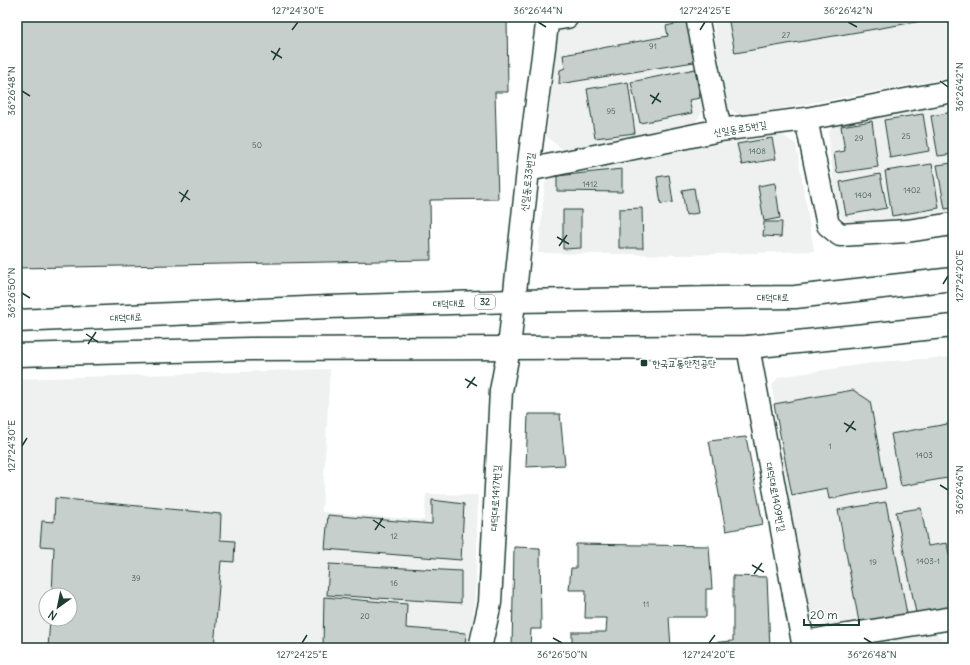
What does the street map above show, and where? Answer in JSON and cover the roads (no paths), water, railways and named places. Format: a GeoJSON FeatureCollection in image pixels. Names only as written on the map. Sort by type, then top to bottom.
{"type":"FeatureCollection","features":[{"type":"Feature","properties":{"kind":"street"},"geometry":{"type":"LineString","coordinates":[[697,17],[720,130]]}},
{"type":"Feature","properties":{"kind":"street","name":"신일동로33번길"},"geometry":{"type":"LineString","coordinates":[[509,348],[528,170],[554,18]]}},
{"type":"Feature","properties":{"kind":"street","name":"신일동로5번길"},"geometry":{"type":"LineString","coordinates":[[528,170],[720,130],[806,119],[953,91]]}},
{"type":"Feature","properties":{"kind":"street"},"geometry":{"type":"LineString","coordinates":[[806,119],[828,225],[840,235],[907,231],[953,224]]}},
{"type":"Feature","properties":{"kind":"street","name":"대덕대로"},"geometry":{"type":"LineString","coordinates":[[17,321],[320,307],[513,301],[794,297],[953,279]]}},
{"type":"Feature","properties":{"kind":"street"},"geometry":{"type":"LineString","coordinates":[[17,355],[250,349],[748,347],[953,326]]}},
{"type":"Feature","properties":{"kind":"street","name":"대덕대로1409번길"},"geometry":{"type":"LineString","coordinates":[[748,347],[804,645]]}},
{"type":"Feature","properties":{"kind":"street","name":"대덕대로1417번길"},"geometry":{"type":"LineString","coordinates":[[480,648],[490,603],[501,391],[509,348]]}},
{"type":"Feature","properties":{"kind":"street"},"geometry":{"type":"LineString","coordinates":[[804,645],[953,618]]}},
{"type":"Feature","properties":{"kind":"place","name":"한국교통안전공단"},"geometry":{"type":"Point","coordinates":[644,363]}}]}
